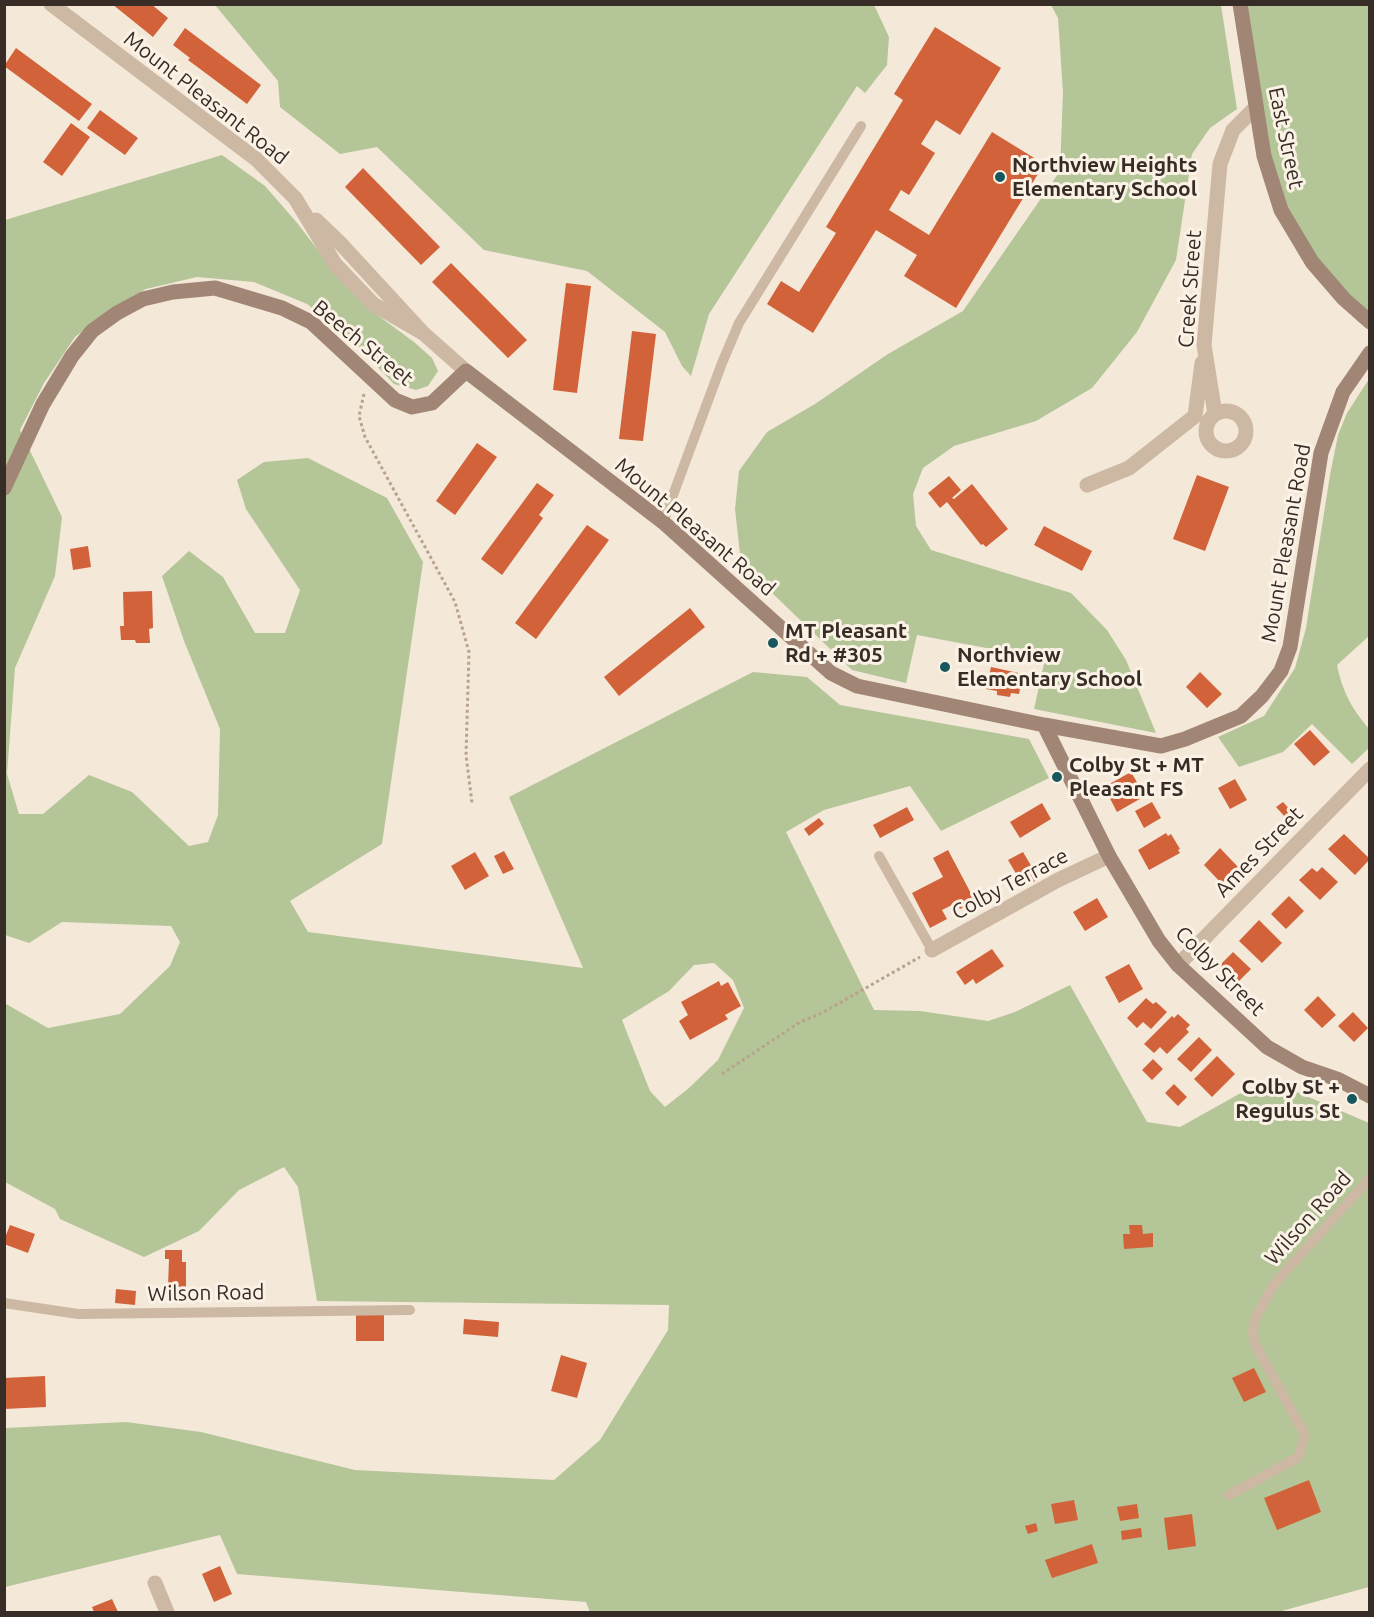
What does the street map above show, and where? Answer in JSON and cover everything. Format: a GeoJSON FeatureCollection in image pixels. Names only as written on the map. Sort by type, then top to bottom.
{"type":"FeatureCollection","features":[{"type":"Feature","properties":{"kind":"street","name":"Mount Pleasant Road"},"geometry":{"type":"LineString","coordinates":[[51,4],[256,159],[302,208],[341,244],[423,333],[466,371],[663,522],[831,673],[857,686],[1044,725],[1161,746],[1185,739],[1241,716],[1262,696],[1281,670],[1290,647],[1321,453],[1343,392],[1370,353]]}},
{"type":"Feature","properties":{"kind":"street","name":"East Street"},"geometry":{"type":"LineString","coordinates":[[1240,4],[1264,156],[1281,210],[1312,262],[1344,299],[1370,322]]}},
{"type":"Feature","properties":{"kind":"street","name":"Creek Street"},"geometry":{"type":"LineString","coordinates":[[1215,414],[1204,345],[1220,164],[1233,129],[1256,106]]}},
{"type":"Feature","properties":{"kind":"street","name":"Beech Street"},"geometry":{"type":"LineString","coordinates":[[4,488],[43,405],[72,356],[92,331],[117,313],[143,299],[173,292],[215,288],[282,308],[311,322],[395,400],[412,406],[432,403],[466,371]]}},
{"type":"Feature","properties":{"kind":"street"},"geometry":{"type":"LineString","coordinates":[[1087,485],[1129,468],[1195,416],[1204,345]]}},
{"type":"Feature","properties":{"kind":"street","name":"Colby Street"},"geometry":{"type":"LineString","coordinates":[[1044,725],[1109,856],[1159,941],[1178,965],[1267,1047],[1302,1067],[1337,1079],[1370,1096]]}},
{"type":"Feature","properties":{"kind":"street","name":"Ames Street"},"geometry":{"type":"LineString","coordinates":[[1178,965],[1370,769]]}},
{"type":"Feature","properties":{"kind":"street","name":"Colby Terrace"},"geometry":{"type":"LineString","coordinates":[[932,950],[1059,880],[1109,856]]}},
{"type":"Feature","properties":{"kind":"street"},"geometry":{"type":"LineString","coordinates":[[155,1583],[166,1612]]}},
{"type":"Feature","properties":{"kind":"lane"},"geometry":{"type":"LineString","coordinates":[[663,522],[722,363],[740,323],[861,126]]}},
{"type":"Feature","properties":{"kind":"lane"},"geometry":{"type":"LineString","coordinates":[[879,856],[932,950]]}},
{"type":"Feature","properties":{"kind":"lane","name":"Wilson Road"},"geometry":{"type":"LineString","coordinates":[[1228,1495],[1299,1457],[1305,1436],[1255,1344],[1253,1331],[1256,1316],[1275,1283],[1370,1178]]}},
{"type":"Feature","properties":{"kind":"lane","name":"Wilson Road"},"geometry":{"type":"LineString","coordinates":[[4,1303],[78,1314],[410,1310]]}},
{"type":"Feature","properties":{"kind":"path"},"geometry":{"type":"LineString","coordinates":[[369,376],[359,416],[365,437],[455,602],[470,652],[466,755],[472,803]]}},
{"type":"Feature","properties":{"kind":"path"},"geometry":{"type":"LineString","coordinates":[[722,1074],[800,1022],[822,1014],[932,950]]}},
{"type":"Feature","properties":{"kind":"green space"},"geometry":{"type":"Polygon","coordinates":[[[215,5],[874,5],[889,37],[887,65],[865,93],[857,86],[709,314],[691,376],[682,366],[665,332],[587,271],[484,250],[377,147],[340,154],[280,107],[278,81],[215,5]]]}},
{"type":"Feature","properties":{"kind":"green space"},"geometry":{"type":"Polygon","coordinates":[[[1051,5],[1221,5],[1237,109],[1210,128],[1192,154],[1176,260],[1137,332],[1092,388],[1036,421],[954,446],[923,468],[913,494],[916,526],[931,550],[1071,593],[1107,630],[1126,660],[1156,733],[1034,709],[1045,659],[917,635],[906,683],[852,670],[741,563],[735,509],[739,471],[767,432],[815,404],[888,354],[963,311],[1060,171],[1063,92],[1058,18],[1051,5]]]}},
{"type":"Feature","properties":{"kind":"green space"},"geometry":{"type":"Polygon","coordinates":[[[1240,5],[1369,5],[1369,322],[1344,299],[1281,210],[1240,5]]]}},
{"type":"Feature","properties":{"kind":"green space"},"geometry":{"type":"Polygon","coordinates":[[[222,155],[265,186],[337,275],[368,308],[432,358],[438,371],[428,386],[416,390],[394,384],[348,336],[307,304],[254,282],[197,277],[146,289],[110,309],[75,337],[44,383],[20,430],[62,517],[55,576],[15,668],[7,774],[19,814],[43,814],[89,775],[132,792],[189,846],[208,842],[218,815],[220,729],[184,641],[162,576],[189,551],[223,577],[255,633],[285,633],[300,590],[246,509],[237,480],[264,462],[308,458],[387,498],[423,562],[382,844],[290,901],[308,932],[583,968],[509,797],[753,672],[807,677],[840,705],[1029,739],[1049,778],[941,831],[910,786],[824,810],[786,832],[874,1010],[920,1011],[988,1021],[1015,1012],[1070,985],[1147,1122],[1180,1127],[1239,1094],[1276,1083],[1369,1123],[1369,1587],[1278,1612],[590,1612],[586,1602],[237,1574],[220,1535],[5,1587],[5,1428],[126,1422],[201,1432],[355,1470],[554,1480],[600,1440],[668,1330],[669,1305],[317,1301],[298,1187],[284,1167],[239,1190],[199,1231],[144,1257],[60,1219],[55,1209],[5,1182],[5,1005],[48,1028],[120,1014],[170,966],[180,942],[171,926],[62,922],[29,943],[5,935],[5,220],[222,155]],[[714,963],[694,965],[669,991],[622,1020],[650,1091],[665,1107],[718,1060],[744,1008],[733,980],[714,963]]]}},
{"type":"Feature","properties":{"kind":"green space"},"geometry":{"type":"Polygon","coordinates":[[[1369,379],[1369,636],[1337,665],[1349,699],[1369,729],[1369,748],[1352,764],[1312,724],[1283,752],[1239,767],[1218,737],[1264,716],[1295,668],[1306,628],[1338,435],[1347,413],[1369,379]]]}},
{"type":"Feature","properties":{"kind":"building"},"geometry":{"type":"Polygon","coordinates":[[[112,4],[151,4],[168,18],[153,37],[112,4]]]}},
{"type":"Feature","properties":{"kind":"building","name":"Northview Heights Elementary School"},"geometry":{"type":"Polygon","coordinates":[[[935,27],[1001,68],[960,135],[936,120],[921,144],[935,153],[909,195],[901,190],[889,210],[929,235],[992,132],[1044,164],[956,308],[904,276],[917,255],[876,230],[813,333],[767,304],[781,281],[799,292],[836,233],[826,227],[903,100],[894,94],[935,27]]]}},
{"type":"Feature","properties":{"kind":"building"},"geometry":{"type":"Polygon","coordinates":[[[185,28],[261,85],[247,104],[188,60],[190,58],[173,45],[185,28]]]}},
{"type":"Feature","properties":{"kind":"building"},"geometry":{"type":"Polygon","coordinates":[[[16,48],[92,104],[79,121],[4,66],[16,48]]]}},
{"type":"Feature","properties":{"kind":"building"},"geometry":{"type":"Polygon","coordinates":[[[100,110],[138,138],[125,155],[87,128],[100,110]]]}},
{"type":"Feature","properties":{"kind":"building"},"geometry":{"type":"Polygon","coordinates":[[[71,123],[90,137],[62,176],[43,162],[71,123]]]}},
{"type":"Feature","properties":{"kind":"building"},"geometry":{"type":"Polygon","coordinates":[[[363,168],[440,247],[421,265],[345,187],[363,168]]]}},
{"type":"Feature","properties":{"kind":"building"},"geometry":{"type":"Polygon","coordinates":[[[451,263],[527,340],[508,358],[432,282],[451,263]]]}},
{"type":"Feature","properties":{"kind":"building"},"geometry":{"type":"Polygon","coordinates":[[[566,283],[591,286],[577,393],[553,390],[566,283]]]}},
{"type":"Feature","properties":{"kind":"building"},"geometry":{"type":"Polygon","coordinates":[[[632,331],[656,334],[643,441],[619,439],[632,331]]]}},
{"type":"Feature","properties":{"kind":"building"},"geometry":{"type":"Polygon","coordinates":[[[477,443],[497,457],[455,515],[436,501],[477,443]]]}},
{"type":"Feature","properties":{"kind":"building"},"geometry":{"type":"Polygon","coordinates":[[[1197,475],[1229,487],[1205,551],[1173,539],[1197,475]]]}},
{"type":"Feature","properties":{"kind":"building"},"geometry":{"type":"Polygon","coordinates":[[[949,476],[961,490],[952,498],[954,499],[972,484],[1008,529],[986,547],[981,545],[947,502],[940,508],[928,493],[949,476]]]}},
{"type":"Feature","properties":{"kind":"building"},"geometry":{"type":"Polygon","coordinates":[[[537,483],[554,495],[539,515],[543,518],[502,575],[481,559],[537,483]]]}},
{"type":"Feature","properties":{"kind":"building"},"geometry":{"type":"Polygon","coordinates":[[[587,525],[609,540],[536,639],[515,623],[587,525]]]}},
{"type":"Feature","properties":{"kind":"building"},"geometry":{"type":"Polygon","coordinates":[[[1044,526],[1092,551],[1082,571],[1034,545],[1044,526]]]}},
{"type":"Feature","properties":{"kind":"building"},"geometry":{"type":"Polygon","coordinates":[[[88,546],[91,567],[73,570],[70,549],[88,546]]]}},
{"type":"Feature","properties":{"kind":"building"},"geometry":{"type":"Polygon","coordinates":[[[152,591],[153,628],[149,629],[150,643],[121,640],[120,626],[124,626],[123,592],[152,591]]]}},
{"type":"Feature","properties":{"kind":"building"},"geometry":{"type":"Polygon","coordinates":[[[690,608],[705,627],[619,696],[604,677],[690,608]]]}},
{"type":"Feature","properties":{"kind":"building"},"geometry":{"type":"Polygon","coordinates":[[[991,667],[1023,674],[1019,694],[1011,693],[1010,697],[997,695],[997,691],[986,689],[991,667]]]}},
{"type":"Feature","properties":{"kind":"building"},"geometry":{"type":"Polygon","coordinates":[[[1200,672],[1222,694],[1207,708],[1186,687],[1200,672]]]}},
{"type":"Feature","properties":{"kind":"building"},"geometry":{"type":"Polygon","coordinates":[[[1310,730],[1330,752],[1314,766],[1294,744],[1310,730]]]}},
{"type":"Feature","properties":{"kind":"building"},"geometry":{"type":"Polygon","coordinates":[[[1131,772],[1145,796],[1117,812],[1104,787],[1131,772]]]}},
{"type":"Feature","properties":{"kind":"building"},"geometry":{"type":"Polygon","coordinates":[[[1235,779],[1247,800],[1230,809],[1218,788],[1235,779]]]}},
{"type":"Feature","properties":{"kind":"building"},"geometry":{"type":"Polygon","coordinates":[[[1152,802],[1161,818],[1144,828],[1135,811],[1152,802]]]}},
{"type":"Feature","properties":{"kind":"building"},"geometry":{"type":"Polygon","coordinates":[[[1283,802],[1293,813],[1286,818],[1276,807],[1283,802]]]}},
{"type":"Feature","properties":{"kind":"building"},"geometry":{"type":"Polygon","coordinates":[[[1042,803],[1051,819],[1020,838],[1010,822],[1042,803]]]}},
{"type":"Feature","properties":{"kind":"building"},"geometry":{"type":"Polygon","coordinates":[[[907,807],[914,820],[880,838],[873,825],[907,807]]]}},
{"type":"Feature","properties":{"kind":"building"},"geometry":{"type":"Polygon","coordinates":[[[819,818],[824,824],[809,836],[804,829],[819,818]]]}},
{"type":"Feature","properties":{"kind":"building"},"geometry":{"type":"Polygon","coordinates":[[[1166,833],[1168,836],[1171,834],[1180,853],[1149,870],[1138,850],[1166,833]]]}},
{"type":"Feature","properties":{"kind":"building"},"geometry":{"type":"Polygon","coordinates":[[[1344,834],[1370,859],[1355,875],[1328,849],[1344,834]]]}},
{"type":"Feature","properties":{"kind":"building"},"geometry":{"type":"Polygon","coordinates":[[[1220,848],[1238,867],[1222,884],[1204,865],[1220,848]]]}},
{"type":"Feature","properties":{"kind":"building"},"geometry":{"type":"Polygon","coordinates":[[[948,850],[975,901],[960,909],[956,903],[942,910],[947,919],[930,928],[912,893],[943,877],[933,858],[948,850]]]}},
{"type":"Feature","properties":{"kind":"building"},"geometry":{"type":"Polygon","coordinates":[[[504,851],[514,869],[503,874],[494,856],[504,851]]]}},
{"type":"Feature","properties":{"kind":"building"},"geometry":{"type":"Polygon","coordinates":[[[475,852],[489,876],[465,890],[451,866],[475,852]]]}},
{"type":"Feature","properties":{"kind":"building"},"geometry":{"type":"Polygon","coordinates":[[[1023,852],[1039,879],[1024,887],[1008,860],[1023,852]]]}},
{"type":"Feature","properties":{"kind":"building"},"geometry":{"type":"Polygon","coordinates":[[[1322,867],[1338,882],[1320,900],[1299,880],[1312,868],[1317,872],[1322,867]]]}},
{"type":"Feature","properties":{"kind":"building"},"geometry":{"type":"Polygon","coordinates":[[[1289,896],[1304,911],[1286,929],[1271,914],[1289,896]]]}},
{"type":"Feature","properties":{"kind":"building"},"geometry":{"type":"Polygon","coordinates":[[[1097,898],[1108,917],[1085,931],[1073,912],[1097,898]]]}},
{"type":"Feature","properties":{"kind":"building"},"geometry":{"type":"Polygon","coordinates":[[[1259,920],[1282,943],[1262,963],[1239,941],[1259,920]]]}},
{"type":"Feature","properties":{"kind":"building"},"geometry":{"type":"Polygon","coordinates":[[[992,949],[1004,966],[976,984],[973,979],[965,985],[956,972],[992,949]]]}},
{"type":"Feature","properties":{"kind":"building"},"geometry":{"type":"Polygon","coordinates":[[[1233,952],[1251,969],[1238,982],[1220,965],[1233,952]]]}},
{"type":"Feature","properties":{"kind":"building"},"geometry":{"type":"Polygon","coordinates":[[[1129,964],[1143,989],[1119,1003],[1105,977],[1129,964]]]}},
{"type":"Feature","properties":{"kind":"building"},"geometry":{"type":"Polygon","coordinates":[[[719,981],[721,986],[728,982],[741,1006],[725,1015],[728,1019],[690,1040],[679,1021],[688,1015],[681,1002],[719,981]]]}},
{"type":"Feature","properties":{"kind":"building"},"geometry":{"type":"Polygon","coordinates":[[[1318,996],[1336,1015],[1322,1028],[1304,1010],[1318,996]]]}},
{"type":"Feature","properties":{"kind":"building"},"geometry":{"type":"Polygon","coordinates":[[[1146,998],[1153,1004],[1156,1002],[1167,1012],[1151,1029],[1143,1022],[1137,1028],[1127,1018],[1146,998]]]}},
{"type":"Feature","properties":{"kind":"building"},"geometry":{"type":"Polygon","coordinates":[[[1353,1012],[1368,1028],[1354,1042],[1338,1026],[1353,1012]]]}},
{"type":"Feature","properties":{"kind":"building"},"geometry":{"type":"Polygon","coordinates":[[[1178,1014],[1190,1025],[1186,1029],[1189,1032],[1167,1054],[1160,1047],[1154,1053],[1144,1044],[1172,1016],[1174,1018],[1178,1014]]]}},
{"type":"Feature","properties":{"kind":"building"},"geometry":{"type":"Polygon","coordinates":[[[1199,1037],[1212,1050],[1191,1072],[1177,1059],[1199,1037]]]}},
{"type":"Feature","properties":{"kind":"building"},"geometry":{"type":"Polygon","coordinates":[[[1217,1056],[1235,1074],[1212,1097],[1194,1079],[1217,1056]]]}},
{"type":"Feature","properties":{"kind":"building"},"geometry":{"type":"Polygon","coordinates":[[[1153,1059],[1163,1069],[1152,1080],[1142,1070],[1153,1059]]]}},
{"type":"Feature","properties":{"kind":"building"},"geometry":{"type":"Polygon","coordinates":[[[1174,1084],[1187,1097],[1178,1106],[1165,1093],[1174,1084]]]}},
{"type":"Feature","properties":{"kind":"building"},"geometry":{"type":"Polygon","coordinates":[[[10,1225],[35,1234],[28,1253],[4,1244],[10,1225]]]}},
{"type":"Feature","properties":{"kind":"building"},"geometry":{"type":"Polygon","coordinates":[[[1129,1225],[1142,1225],[1143,1234],[1153,1233],[1153,1247],[1124,1249],[1123,1234],[1130,1234],[1129,1225]]]}},
{"type":"Feature","properties":{"kind":"building"},"geometry":{"type":"Polygon","coordinates":[[[165,1250],[182,1250],[182,1262],[186,1262],[186,1287],[168,1287],[169,1259],[165,1259],[165,1250]]]}},
{"type":"Feature","properties":{"kind":"building"},"geometry":{"type":"Polygon","coordinates":[[[116,1289],[136,1291],[135,1305],[115,1303],[116,1289]]]}},
{"type":"Feature","properties":{"kind":"building"},"geometry":{"type":"Polygon","coordinates":[[[356,1313],[384,1313],[384,1341],[356,1341],[356,1313]]]}},
{"type":"Feature","properties":{"kind":"building"},"geometry":{"type":"Polygon","coordinates":[[[464,1319],[499,1322],[498,1337],[463,1334],[464,1319]]]}},
{"type":"Feature","properties":{"kind":"building"},"geometry":{"type":"Polygon","coordinates":[[[561,1355],[587,1363],[577,1398],[551,1391],[561,1355]]]}},
{"type":"Feature","properties":{"kind":"building"},"geometry":{"type":"Polygon","coordinates":[[[1254,1368],[1266,1392],[1244,1402],[1232,1378],[1254,1368]]]}},
{"type":"Feature","properties":{"kind":"building"},"geometry":{"type":"Polygon","coordinates":[[[45,1376],[46,1407],[4,1409],[4,1378],[45,1376]]]}},
{"type":"Feature","properties":{"kind":"building"},"geometry":{"type":"Polygon","coordinates":[[[1309,1480],[1321,1512],[1277,1530],[1264,1498],[1309,1480]]]}},
{"type":"Feature","properties":{"kind":"building"},"geometry":{"type":"Polygon","coordinates":[[[1074,1500],[1078,1520],[1055,1524],[1051,1504],[1074,1500]]]}},
{"type":"Feature","properties":{"kind":"building"},"geometry":{"type":"Polygon","coordinates":[[[1137,1504],[1139,1518],[1120,1521],[1117,1507],[1137,1504]]]}},
{"type":"Feature","properties":{"kind":"building"},"geometry":{"type":"Polygon","coordinates":[[[1192,1514],[1196,1546],[1168,1550],[1164,1518],[1192,1514]]]}},
{"type":"Feature","properties":{"kind":"building"},"geometry":{"type":"Polygon","coordinates":[[[1036,1523],[1038,1531],[1028,1534],[1025,1526],[1036,1523]]]}},
{"type":"Feature","properties":{"kind":"building"},"geometry":{"type":"Polygon","coordinates":[[[1141,1528],[1142,1537],[1122,1540],[1121,1531],[1141,1528]]]}},
{"type":"Feature","properties":{"kind":"building"},"geometry":{"type":"Polygon","coordinates":[[[1092,1544],[1098,1563],[1052,1578],[1045,1560],[1092,1544]]]}},
{"type":"Feature","properties":{"kind":"building"},"geometry":{"type":"Polygon","coordinates":[[[220,1566],[232,1594],[214,1602],[202,1574],[220,1566]]]}},
{"type":"Feature","properties":{"kind":"building"},"geometry":{"type":"Polygon","coordinates":[[[112,1599],[118,1612],[94,1612],[92,1607],[112,1599]]]}},
{"type":"Feature","properties":{"kind":"place","name":"Northview Heights Elementary School"},"geometry":{"type":"Point","coordinates":[1000,177]}},
{"type":"Feature","properties":{"kind":"place","name":"MT Pleasant Rd + #305"},"geometry":{"type":"Point","coordinates":[773,643]}},
{"type":"Feature","properties":{"kind":"place","name":"Northview Elementary School"},"geometry":{"type":"Point","coordinates":[945,667]}},
{"type":"Feature","properties":{"kind":"place","name":"Colby St + MT Pleasant FS"},"geometry":{"type":"Point","coordinates":[1057,777]}},
{"type":"Feature","properties":{"kind":"place","name":"Colby St + Regulus St"},"geometry":{"type":"Point","coordinates":[1352,1099]}}]}
